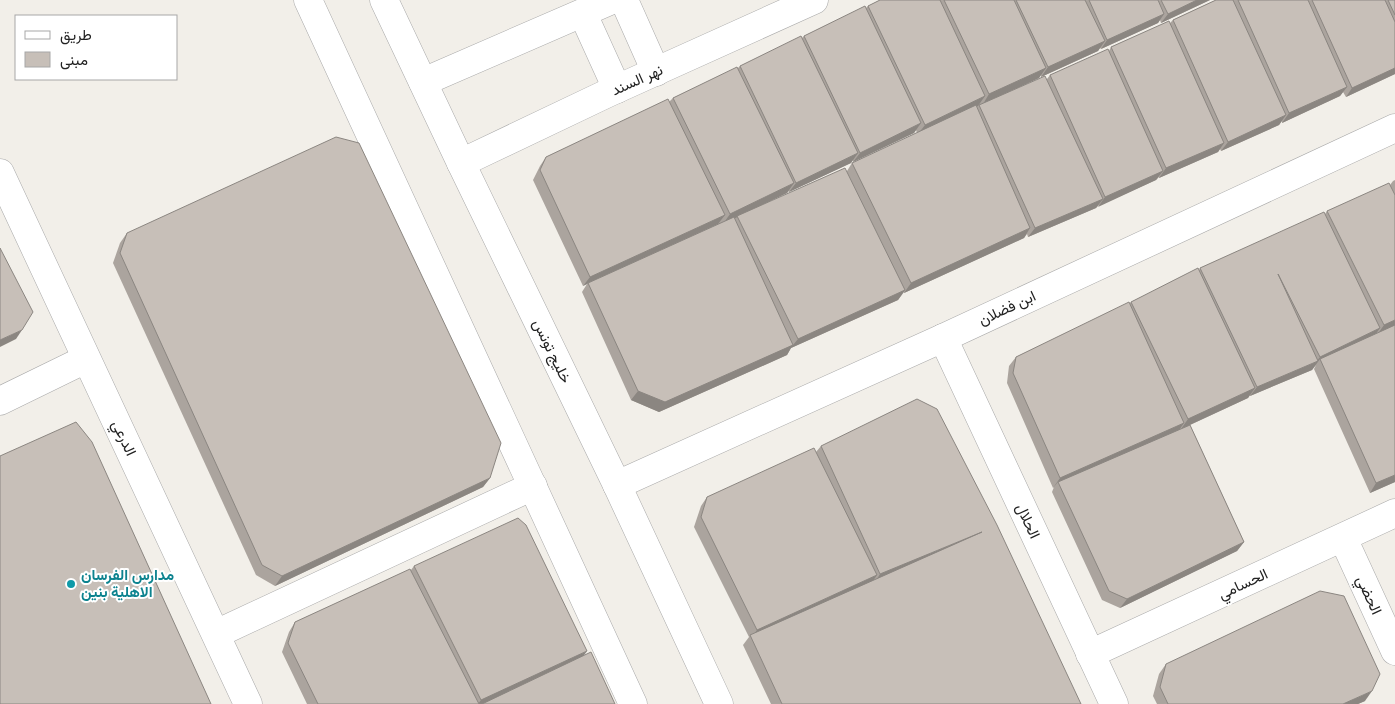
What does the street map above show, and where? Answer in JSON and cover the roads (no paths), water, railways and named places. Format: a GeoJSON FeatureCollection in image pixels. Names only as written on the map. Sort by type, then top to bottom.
{"type":"FeatureCollection","features":[{"type":"Feature","properties":{"kind":"street"},"geometry":{"type":"LineString","coordinates":[[308,0],[633,704]]}},
{"type":"Feature","properties":{"kind":"street","name":"خليج تونس"},"geometry":{"type":"LineString","coordinates":[[384,0],[460,163],[618,485],[719,704]]}},
{"type":"Feature","properties":{"kind":"street"},"geometry":{"type":"LineString","coordinates":[[423,82],[612,0]]}},
{"type":"Feature","properties":{"kind":"street"},"geometry":{"type":"LineString","coordinates":[[624,0],[656,72]]}},
{"type":"Feature","properties":{"kind":"street","name":"نهر السند"},"geometry":{"type":"LineString","coordinates":[[460,163],[617,89],[814,0]]}},
{"type":"Feature","properties":{"kind":"street"},"geometry":{"type":"LineString","coordinates":[[583,14],[617,89]]}},
{"type":"Feature","properties":{"kind":"street","name":"ابن فضلان"},"geometry":{"type":"LineString","coordinates":[[618,485],[943,338],[1395,128]]}},
{"type":"Feature","properties":{"kind":"street","name":"الدرعي"},"geometry":{"type":"LineString","coordinates":[[0,172],[248,704]]}},
{"type":"Feature","properties":{"kind":"street","name":"الحلال"},"geometry":{"type":"LineString","coordinates":[[943,338],[1114,704]]}},
{"type":"Feature","properties":{"kind":"street"},"geometry":{"type":"LineString","coordinates":[[0,400],[86,359]]}},
{"type":"Feature","properties":{"kind":"street"},"geometry":{"type":"LineString","coordinates":[[216,634],[533,486]]}},
{"type":"Feature","properties":{"kind":"street","name":"الحسامي"},"geometry":{"type":"LineString","coordinates":[[1090,654],[1395,513]]}},
{"type":"Feature","properties":{"kind":"street","name":"الحضي"},"geometry":{"type":"LineString","coordinates":[[1342,538],[1395,651]]}},
{"type":"Feature","properties":{"kind":"place","name":"مدارس الفرسان الاهلية بنين"},"geometry":{"type":"Point","coordinates":[71,584]}}]}
